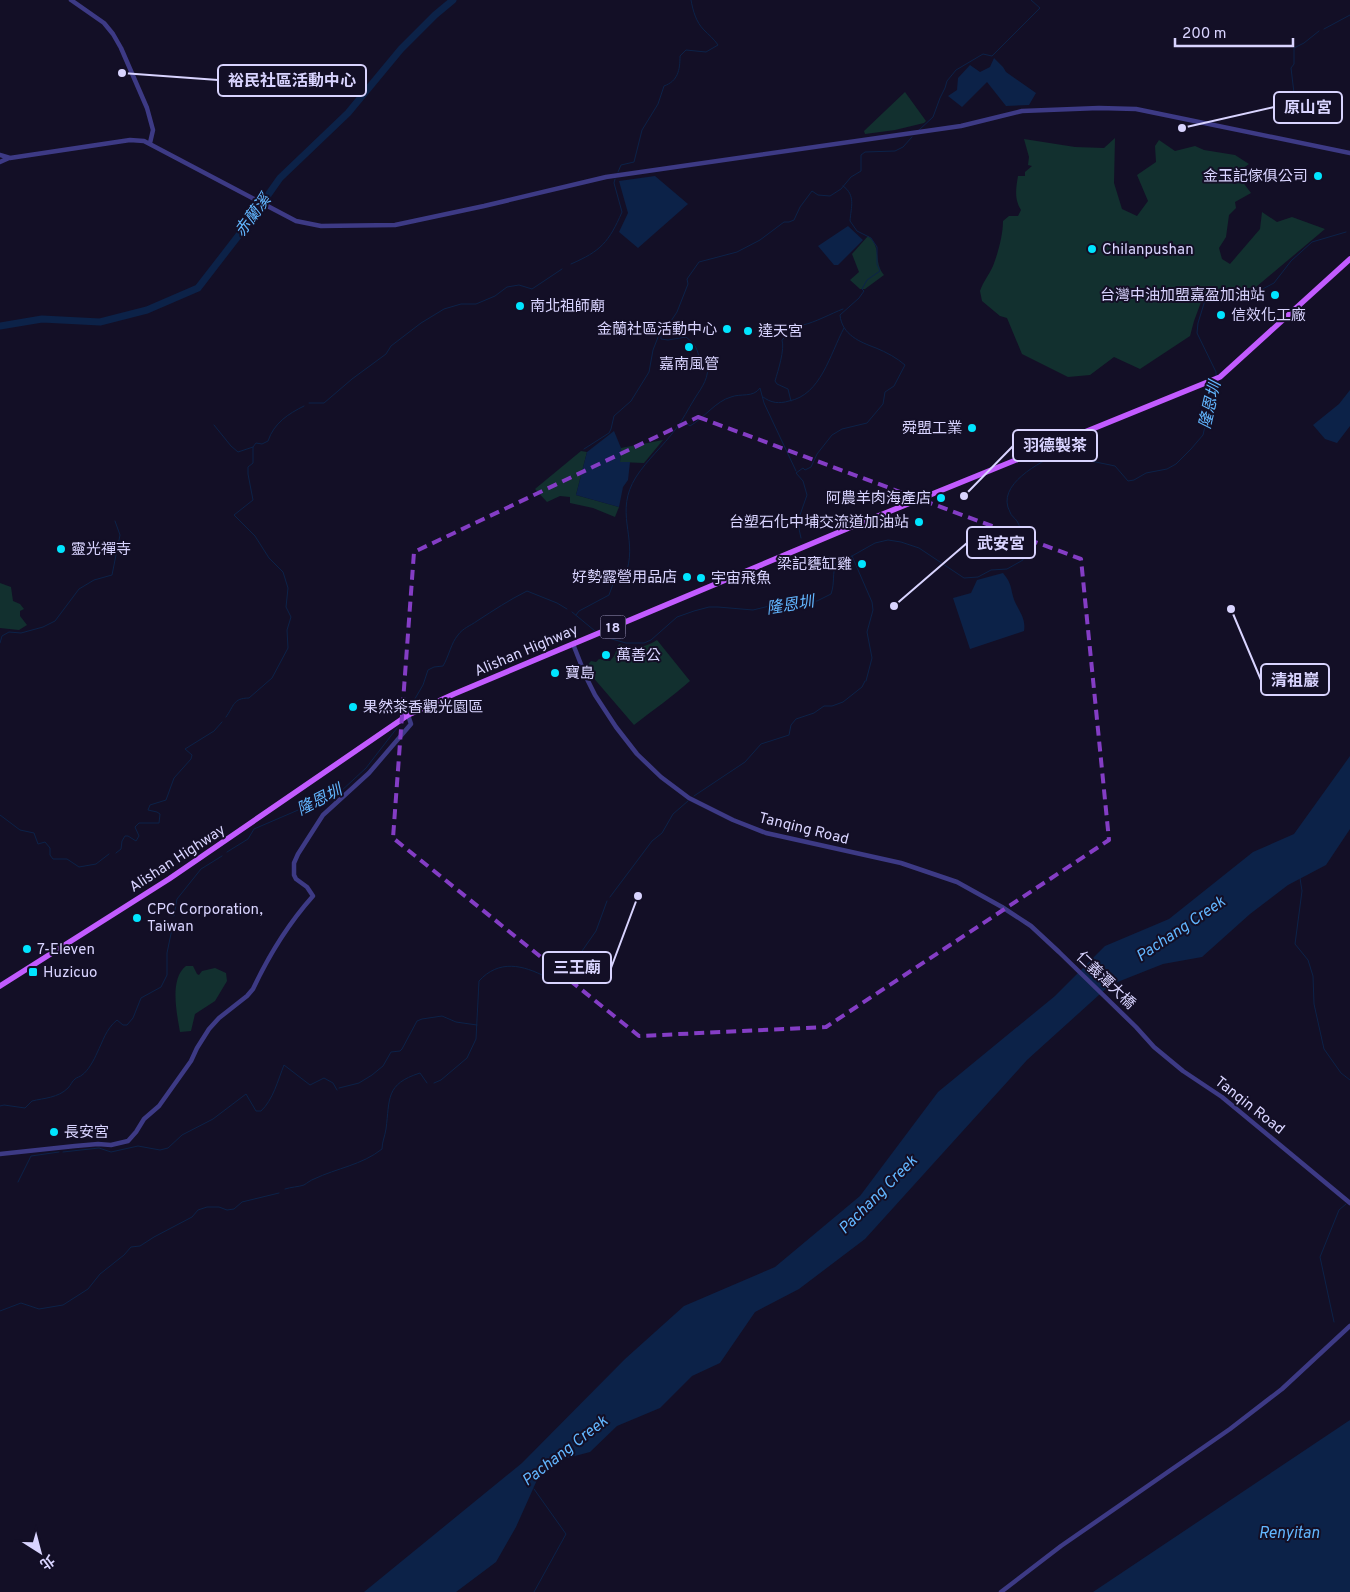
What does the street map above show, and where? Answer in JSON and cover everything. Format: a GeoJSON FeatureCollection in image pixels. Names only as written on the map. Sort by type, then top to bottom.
{"type":"FeatureCollection","features":[{"type":"Feature","properties":{"kind":"main road","name":"Alishan Highway"},"geometry":{"type":"LineString","coordinates":[[0,986],[176,874],[408,715],[463,690],[856,526],[1217,379],[1350,259]]}},
{"type":"Feature","properties":{"kind":"street"},"geometry":{"type":"LineString","coordinates":[[71,0],[104,23],[121,48],[147,108],[153,130],[150,143]]}},
{"type":"Feature","properties":{"kind":"street"},"geometry":{"type":"LineString","coordinates":[[0,162],[10,158],[130,140],[150,143],[289,217],[304,223],[321,226],[394,225],[606,177],[961,126],[1022,111],[1106,108],[1136,109],[1350,153]]}},
{"type":"Feature","properties":{"kind":"street"},"geometry":{"type":"LineString","coordinates":[[0,156],[10,158]]}},
{"type":"Feature","properties":{"kind":"street","name":"Tanqing Road"},"geometry":{"type":"LineString","coordinates":[[574,644],[595,695],[616,727],[637,754],[661,777],[689,798],[733,820],[766,833],[901,863],[957,882],[1031,926],[1059,952]]}},
{"type":"Feature","properties":{"kind":"street"},"geometry":{"type":"LineString","coordinates":[[0,1154],[75,1146],[115,1145],[124,1142],[134,1135],[142,1122],[156,1109],[191,1061],[209,1029],[253,989],[282,936],[313,896],[310,890],[296,879],[294,875],[294,863],[298,854],[323,815],[369,773],[411,724],[408,715]]}},
{"type":"Feature","properties":{"kind":"street","name":"仁義潭大橋"},"geometry":{"type":"LineString","coordinates":[[1059,952],[1136,1027]]}},
{"type":"Feature","properties":{"kind":"street","name":"Tanqin Road"},"geometry":{"type":"LineString","coordinates":[[1136,1027],[1154,1047],[1183,1071],[1222,1096],[1350,1203]]}},
{"type":"Feature","properties":{"kind":"street"},"geometry":{"type":"LineString","coordinates":[[1001,1592],[1061,1546],[1230,1429],[1282,1389],[1350,1326]]}},
{"type":"Feature","properties":{"kind":"highlighted area"},"geometry":{"type":"Polygon","coordinates":[[[698,417],[1081,559],[1109,840],[826,1027],[639,1036],[393,838],[414,552],[698,417]]]}},
{"type":"Feature","properties":{"kind":"green space"},"geometry":{"type":"Polygon","coordinates":[[[905,92],[926,121],[895,130],[865,134],[864,131],[905,92]]]}},
{"type":"Feature","properties":{"kind":"green space"},"geometry":{"type":"Polygon","coordinates":[[[1115,138],[1114,183],[1122,209],[1137,216],[1148,201],[1137,175],[1156,162],[1155,146],[1159,140],[1175,151],[1195,146],[1204,150],[1235,155],[1249,164],[1236,173],[1251,193],[1235,202],[1236,208],[1229,215],[1226,237],[1219,248],[1222,259],[1230,264],[1260,229],[1262,212],[1277,222],[1292,217],[1325,229],[1256,287],[1204,294],[1190,336],[1140,369],[1114,357],[1090,375],[1068,377],[1022,354],[1007,318],[1000,316],[982,301],[980,291],[997,255],[1003,221],[1009,216],[1018,216],[1021,210],[1016,198],[1018,176],[1025,176],[1025,172],[1032,166],[1028,165],[1029,157],[1024,139],[1075,147],[1104,148],[1115,138]]]}},
{"type":"Feature","properties":{"kind":"green space"},"geometry":{"type":"Polygon","coordinates":[[[868,236],[875,244],[879,265],[884,275],[865,289],[860,289],[850,280],[859,272],[852,254],[868,236]]]}},
{"type":"Feature","properties":{"kind":"green space"},"geometry":{"type":"Polygon","coordinates":[[[663,440],[644,463],[620,462],[621,448],[663,440]]]}},
{"type":"Feature","properties":{"kind":"green space"},"geometry":{"type":"Polygon","coordinates":[[[581,451],[587,452],[576,495],[619,507],[615,517],[593,508],[570,503],[570,497],[560,496],[547,502],[535,489],[581,451]]]}},
{"type":"Feature","properties":{"kind":"green space"},"geometry":{"type":"Polygon","coordinates":[[[0,583],[11,587],[13,601],[20,604],[24,609],[20,611],[20,616],[27,625],[19,630],[0,628],[0,583]]]}},
{"type":"Feature","properties":{"kind":"green space"},"geometry":{"type":"Polygon","coordinates":[[[657,640],[690,681],[634,725],[585,668],[591,661],[596,662],[599,659],[610,661],[619,644],[639,647],[657,640]]]}},
{"type":"Feature","properties":{"kind":"green space"},"geometry":{"type":"Polygon","coordinates":[[[186,966],[193,966],[199,975],[202,971],[215,968],[226,973],[227,981],[215,1001],[195,1014],[191,1031],[180,1032],[175,997],[177,979],[186,966]]]}},
{"type":"Feature","properties":{"kind":"water"},"geometry":{"type":"Polygon","coordinates":[[[994,58],[1006,72],[1036,93],[1029,105],[1006,106],[987,82],[962,107],[948,96],[957,90],[958,78],[970,65],[980,72],[990,67],[994,58]]]}},
{"type":"Feature","properties":{"kind":"water"},"geometry":{"type":"Polygon","coordinates":[[[655,176],[688,204],[638,248],[619,232],[628,213],[619,181],[655,176]]]}},
{"type":"Feature","properties":{"kind":"water"},"geometry":{"type":"Polygon","coordinates":[[[848,226],[863,240],[838,265],[834,265],[818,246],[848,226]]]}},
{"type":"Feature","properties":{"kind":"water"},"geometry":{"type":"Polygon","coordinates":[[[1350,390],[1350,426],[1337,443],[1325,439],[1313,425],[1339,404],[1350,390]]]}},
{"type":"Feature","properties":{"kind":"water"},"geometry":{"type":"Polygon","coordinates":[[[614,431],[621,448],[620,462],[630,462],[628,480],[623,487],[619,507],[576,495],[587,452],[614,431]]]}},
{"type":"Feature","properties":{"kind":"water"},"geometry":{"type":"Polygon","coordinates":[[[1003,573],[1010,584],[1015,602],[1023,619],[1024,631],[970,649],[953,598],[971,593],[977,580],[1003,573]]]}},
{"type":"Feature","properties":{"kind":"water","name":"Pachang Creek"},"geometry":{"type":"Polygon","coordinates":[[[1350,756],[1350,829],[1326,865],[1288,885],[1250,914],[1202,957],[1163,964],[1110,985],[1027,1060],[865,1239],[799,1289],[755,1312],[720,1363],[692,1376],[660,1408],[617,1426],[590,1452],[556,1461],[537,1480],[516,1527],[496,1562],[456,1592],[364,1592],[522,1463],[625,1359],[684,1306],[775,1267],[860,1196],[938,1092],[1055,996],[1105,946],[1169,919],[1253,852],[1294,834],[1350,756]]]}},
{"type":"Feature","properties":{"kind":"water","name":"Renyitan"},"geometry":{"type":"Polygon","coordinates":[[[1350,1420],[1350,1592],[1093,1592],[1350,1420]]]}},
{"type":"Feature","properties":{"kind":"waterway","name":"赤蘭溪"},"geometry":{"type":"LineString","coordinates":[[0,326],[42,319],[100,322],[147,310],[198,288],[280,178],[348,113],[401,49],[453,0]]}},
{"type":"Feature","properties":{"kind":"waterway"},"geometry":{"type":"LineString","coordinates":[[618,172],[621,165],[634,162],[642,130],[658,104],[664,86],[675,78],[680,56],[686,50],[706,52],[718,45],[699,23],[691,0]]}},
{"type":"Feature","properties":{"kind":"waterway"},"geometry":{"type":"LineString","coordinates":[[919,130],[933,117],[947,81],[956,70],[983,54],[992,56],[1040,8],[1031,0]]}},
{"type":"Feature","properties":{"kind":"waterway"},"geometry":{"type":"LineString","coordinates":[[1324,29],[1350,15]]}},
{"type":"Feature","properties":{"kind":"waterway"},"geometry":{"type":"LineString","coordinates":[[1297,118],[1291,68],[1294,64],[1294,48],[1319,31]]}},
{"type":"Feature","properties":{"kind":"waterway"},"geometry":{"type":"LineString","coordinates":[[576,615],[579,611],[609,595],[613,584],[627,570],[630,546],[626,513],[630,490],[640,471],[681,422],[703,386],[706,377],[707,363],[700,361],[696,347],[686,337],[668,340],[661,339],[661,330],[667,327],[677,312],[688,284],[687,279],[699,262],[737,252],[760,240],[784,222],[794,220],[800,207],[812,191],[818,195],[830,196],[841,189],[851,177],[861,171],[861,155],[865,152],[895,151],[903,147],[912,137]]}},
{"type":"Feature","properties":{"kind":"waterway"},"geometry":{"type":"LineString","coordinates":[[571,264],[597,250],[613,231],[622,212],[614,183],[615,179]]}},
{"type":"Feature","properties":{"kind":"waterway"},"geometry":{"type":"LineString","coordinates":[[801,538],[799,529],[800,515],[807,495],[803,481],[796,473],[803,468],[805,470],[811,467],[817,454],[832,435],[842,429],[867,423],[883,404],[885,392],[894,386],[905,365],[887,353],[853,337],[841,322],[840,315],[859,298],[864,291],[862,289],[867,280],[880,271],[877,264],[877,247],[871,238],[857,231],[850,221],[851,197],[850,193],[843,186]]}},
{"type":"Feature","properties":{"kind":"waterway","name":"隆恩圳"},"geometry":{"type":"LineString","coordinates":[[1216,376],[1216,372],[1197,333],[1206,297],[1217,293],[1234,297],[1253,294],[1274,283],[1291,261],[1312,242],[1346,232]]}},
{"type":"Feature","properties":{"kind":"waterway"},"geometry":{"type":"LineString","coordinates":[[309,403],[324,403],[386,354],[391,346],[421,323],[444,309],[461,304],[476,304],[495,296],[507,287],[519,285],[532,289],[562,269]]}},
{"type":"Feature","properties":{"kind":"waterway"},"geometry":{"type":"LineString","coordinates":[[791,401],[788,389],[777,384],[775,381],[782,354],[782,340],[785,337],[780,328],[788,325],[808,324],[843,309]]}},
{"type":"Feature","properties":{"kind":"waterway"},"geometry":{"type":"LineString","coordinates":[[763,397],[772,402],[782,402],[800,397],[809,391],[823,372],[844,328]]}},
{"type":"Feature","properties":{"kind":"waterway"},"geometry":{"type":"LineString","coordinates":[[584,449],[609,433],[614,416],[631,401],[649,372],[653,350],[660,332]]}},
{"type":"Feature","properties":{"kind":"waterway","name":"隆恩圳"},"geometry":{"type":"LineString","coordinates":[[601,636],[626,643],[644,643],[651,640],[677,617],[709,607],[753,610],[790,601],[817,601],[831,594],[836,563],[875,543],[888,540],[919,548],[964,578],[978,577],[991,570],[1007,569],[1023,560],[1021,530],[1007,502],[1014,484],[1022,476],[1042,462],[1060,453],[1068,459],[1115,466],[1128,481],[1134,480],[1146,473],[1167,469],[1176,464],[1203,435],[1215,382]]}},
{"type":"Feature","properties":{"kind":"waterway"},"geometry":{"type":"LineString","coordinates":[[682,423],[690,426],[726,399],[754,393],[760,388],[764,403],[796,471]]}},
{"type":"Feature","properties":{"kind":"waterway"},"geometry":{"type":"LineString","coordinates":[[226,717],[237,701],[249,698],[272,678],[288,648],[287,630],[291,617],[286,607],[288,588],[283,572],[269,558],[255,536],[234,515],[253,500],[248,474],[248,467],[253,463],[253,447],[256,443],[262,444],[268,441],[274,429],[282,420],[304,406]]}},
{"type":"Feature","properties":{"kind":"waterway"},"geometry":{"type":"LineString","coordinates":[[214,425],[238,452],[253,447]]}},
{"type":"Feature","properties":{"kind":"waterway"},"geometry":{"type":"LineString","coordinates":[[0,643],[2,636],[9,632],[21,633],[43,627],[55,621],[79,589],[94,580],[112,575],[120,535],[115,521]]}},
{"type":"Feature","properties":{"kind":"waterway"},"geometry":{"type":"LineString","coordinates":[[852,556],[872,602],[873,610],[867,632],[872,658],[866,681]]}},
{"type":"Feature","properties":{"kind":"waterway","name":"隆恩圳"},"geometry":{"type":"LineString","coordinates":[[406,714],[423,685],[428,670],[443,666],[456,638],[467,627],[527,591],[567,609]]}},
{"type":"Feature","properties":{"kind":"waterway","name":"隆恩圳"},"geometry":{"type":"LineString","coordinates":[[572,612],[595,631]]}},
{"type":"Feature","properties":{"kind":"waterway"},"geometry":{"type":"LineString","coordinates":[[694,796],[745,762],[761,744],[789,735],[791,725],[796,719],[814,713],[824,706],[832,706],[843,702],[862,687],[865,681]]}},
{"type":"Feature","properties":{"kind":"waterway"},"geometry":{"type":"LineString","coordinates":[[116,853],[121,849],[125,836],[136,841],[139,836],[135,827],[139,823],[159,823],[160,814],[148,810],[150,805],[166,800],[174,778],[191,759],[192,755],[185,749],[214,731],[222,722]]}},
{"type":"Feature","properties":{"kind":"waterway","name":"隆恩圳"},"geometry":{"type":"LineString","coordinates":[[227,852],[248,839],[254,829],[340,792],[366,768],[397,728]]}},
{"type":"Feature","properties":{"kind":"waterway"},"geometry":{"type":"LineString","coordinates":[[610,897],[652,841],[662,833],[673,814],[688,801]]}},
{"type":"Feature","properties":{"kind":"waterway"},"geometry":{"type":"LineString","coordinates":[[0,815],[20,830],[34,833],[38,844],[45,842],[50,848],[50,855],[53,859],[67,859],[79,867],[96,864],[109,854]]}},
{"type":"Feature","properties":{"kind":"waterway","name":"隆恩圳"},"geometry":{"type":"LineString","coordinates":[[174,916],[177,899],[201,869],[222,856]]}},
{"type":"Feature","properties":{"kind":"waterway"},"geometry":{"type":"LineString","coordinates":[[1300,878],[1302,891],[1295,944],[1308,960],[1313,976],[1314,1004],[1324,1049],[1341,1073],[1350,1080]]}},
{"type":"Feature","properties":{"kind":"waterway"},"geometry":{"type":"LineString","coordinates":[[434,1083],[441,1080],[467,1058],[476,1039],[479,981],[495,969],[503,967],[511,966],[529,969],[546,977],[561,967],[569,966],[575,961],[596,931],[607,901]]}},
{"type":"Feature","properties":{"kind":"waterway","name":"隆恩圳"},"geometry":{"type":"LineString","coordinates":[[0,1106],[25,1108],[32,1101],[60,1094],[89,1068],[110,1027],[117,1020],[123,1025],[127,1025],[133,1018],[141,998],[161,987],[167,975],[167,953],[173,924]]}},
{"type":"Feature","properties":{"kind":"waterway"},"geometry":{"type":"LineString","coordinates":[[339,1088],[359,1083],[383,1066],[391,1052],[402,1049],[417,1021],[442,1016],[456,1022],[477,1025]]}},
{"type":"Feature","properties":{"kind":"waterway"},"geometry":{"type":"LineString","coordinates":[[63,1152],[99,1148],[111,1152],[138,1146],[160,1150],[168,1148],[182,1135],[213,1119],[246,1094],[256,1111],[261,1111],[272,1096],[284,1065],[310,1085],[324,1078],[333,1083],[337,1090]]}},
{"type":"Feature","properties":{"kind":"waterway"},"geometry":{"type":"LineString","coordinates":[[285,1189],[304,1185],[323,1175],[366,1159],[382,1149],[389,1101],[395,1088],[400,1082],[420,1073],[427,1083]]}},
{"type":"Feature","properties":{"kind":"waterway"},"geometry":{"type":"LineString","coordinates":[[18,1182],[31,1156],[59,1152]]}},
{"type":"Feature","properties":{"kind":"waterway"},"geometry":{"type":"LineString","coordinates":[[0,1311],[21,1303],[39,1309],[63,1305],[88,1289],[100,1274],[131,1247],[140,1246],[192,1217],[198,1210],[207,1207],[219,1207],[227,1210],[234,1209],[242,1202],[279,1193]]}},
{"type":"Feature","properties":{"kind":"waterway"},"geometry":{"type":"LineString","coordinates":[[1334,1322],[1320,1257],[1339,1210],[1346,1204]]}},
{"type":"Feature","properties":{"kind":"waterway","name":"Pachang Creek"},"geometry":{"type":"LineString","coordinates":[[534,1489],[566,1534],[534,1592]]}},
{"type":"Feature","properties":{"kind":"place","name":"裕民社區活動中心"},"geometry":{"type":"Point","coordinates":[122,73]}},
{"type":"Feature","properties":{"kind":"place","name":"原山宮"},"geometry":{"type":"Point","coordinates":[1182,128]}},
{"type":"Feature","properties":{"kind":"place","name":"金玉記傢俱公司"},"geometry":{"type":"Point","coordinates":[1318,176]}},
{"type":"Feature","properties":{"kind":"place","name":"Chilanpushan"},"geometry":{"type":"Point","coordinates":[1092,249]}},
{"type":"Feature","properties":{"kind":"place","name":"台灣中油加盟嘉盈加油站"},"geometry":{"type":"Point","coordinates":[1275,295]}},
{"type":"Feature","properties":{"kind":"place","name":"南北祖師廟"},"geometry":{"type":"Point","coordinates":[520,306]}},
{"type":"Feature","properties":{"kind":"place","name":"信效化工廠"},"geometry":{"type":"Point","coordinates":[1221,315]}},
{"type":"Feature","properties":{"kind":"place","name":"金蘭社區活動中心"},"geometry":{"type":"Point","coordinates":[727,329]}},
{"type":"Feature","properties":{"kind":"place","name":"達天宮"},"geometry":{"type":"Point","coordinates":[748,331]}},
{"type":"Feature","properties":{"kind":"place","name":"嘉南風管"},"geometry":{"type":"Point","coordinates":[689,347]}},
{"type":"Feature","properties":{"kind":"place","name":"舜盟工業"},"geometry":{"type":"Point","coordinates":[972,428]}},
{"type":"Feature","properties":{"kind":"place","name":"羽德製茶"},"geometry":{"type":"Point","coordinates":[964,496]}},
{"type":"Feature","properties":{"kind":"place","name":"阿農羊肉海產店"},"geometry":{"type":"Point","coordinates":[941,498]}},
{"type":"Feature","properties":{"kind":"place","name":"台塑石化中埔交流道加油站"},"geometry":{"type":"Point","coordinates":[919,522]}},
{"type":"Feature","properties":{"kind":"place","name":"靈光禪寺"},"geometry":{"type":"Point","coordinates":[61,549]}},
{"type":"Feature","properties":{"kind":"place","name":"梁記甕缸雞"},"geometry":{"type":"Point","coordinates":[862,564]}},
{"type":"Feature","properties":{"kind":"place","name":"好勢露營用品店"},"geometry":{"type":"Point","coordinates":[687,577]}},
{"type":"Feature","properties":{"kind":"place","name":"宇宙飛魚"},"geometry":{"type":"Point","coordinates":[701,578]}},
{"type":"Feature","properties":{"kind":"place","name":"武安宮"},"geometry":{"type":"Point","coordinates":[894,606]}},
{"type":"Feature","properties":{"kind":"place","name":"清祖巖"},"geometry":{"type":"Point","coordinates":[1231,609]}},
{"type":"Feature","properties":{"kind":"place","name":"萬善公"},"geometry":{"type":"Point","coordinates":[606,655]}},
{"type":"Feature","properties":{"kind":"place","name":"寶島"},"geometry":{"type":"Point","coordinates":[555,673]}},
{"type":"Feature","properties":{"kind":"place","name":"果然茶香觀光園區"},"geometry":{"type":"Point","coordinates":[353,707]}},
{"type":"Feature","properties":{"kind":"place","name":"三王廟"},"geometry":{"type":"Point","coordinates":[638,896]}},
{"type":"Feature","properties":{"kind":"place","name":"CPC Corporation, Taiwan"},"geometry":{"type":"Point","coordinates":[137,918]}},
{"type":"Feature","properties":{"kind":"place","name":"7-Eleven"},"geometry":{"type":"Point","coordinates":[27,949]}},
{"type":"Feature","properties":{"kind":"place","name":"Huzicuo"},"geometry":{"type":"Point","coordinates":[33,972]}},
{"type":"Feature","properties":{"kind":"place","name":"長安宮"},"geometry":{"type":"Point","coordinates":[54,1132]}}]}
